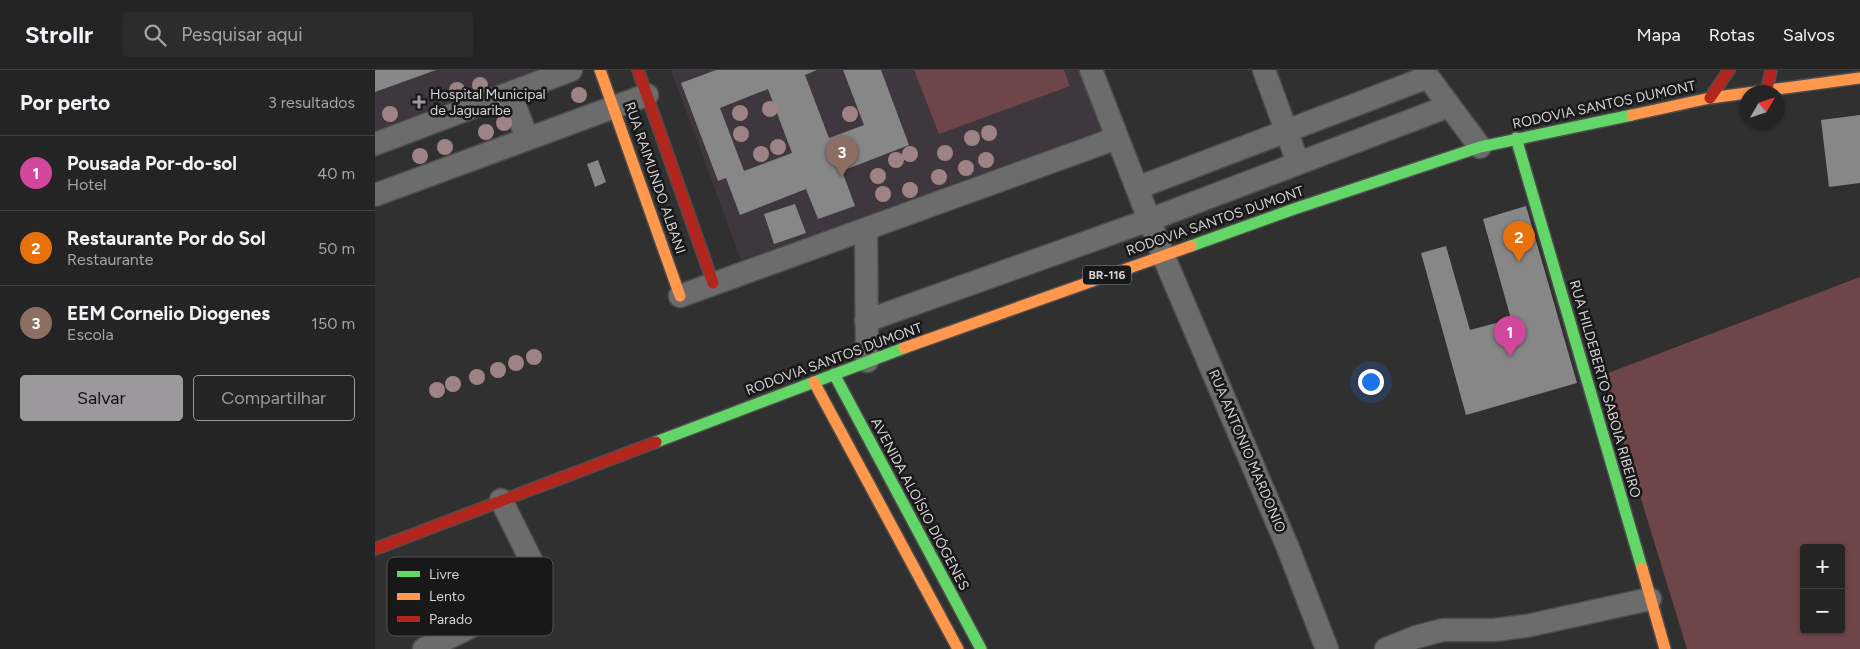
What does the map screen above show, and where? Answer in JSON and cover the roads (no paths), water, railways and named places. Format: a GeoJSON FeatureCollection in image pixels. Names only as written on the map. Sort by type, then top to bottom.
{"type":"FeatureCollection","features":[{"type":"Feature","properties":{"kind":"main road","name":"RUA RAIMUNDO ALBANI"},"geometry":{"type":"LineString","coordinates":[[600,70],[680,296]]}},
{"type":"Feature","properties":{"kind":"main road","name":"RUA RAIMUNDO ALBANI"},"geometry":{"type":"LineString","coordinates":[[637,70],[713,283]]}},
{"type":"Feature","properties":{"kind":"main road"},"geometry":{"type":"LineString","coordinates":[[1710,98],[1729,70]]}},
{"type":"Feature","properties":{"kind":"main road"},"geometry":{"type":"LineString","coordinates":[[1768,85],[1771,70]]}},
{"type":"Feature","properties":{"kind":"main road","name":"RODOVIA SANTOS DUMONT"},"geometry":{"type":"LineString","coordinates":[[1785,85],[1805,81],[1860,78]]}},
{"type":"Feature","properties":{"kind":"main road","name":"RODOVIA SANTOS DUMONT"},"geometry":{"type":"LineString","coordinates":[[375,549],[834,374],[1294,209],[1480,147],[1740,93]]}},
{"type":"Feature","properties":{"kind":"main road","name":"RUA HILDEBERTO SABOIA RIBEIRO"},"geometry":{"type":"LineString","coordinates":[[1517,138],[1665,649]]}},
{"type":"Feature","properties":{"kind":"main road","name":"AVENIDA ALOÍSIO DIÓGENES"},"geometry":{"type":"LineString","coordinates":[[834,374],[981,649]]}},
{"type":"Feature","properties":{"kind":"main road"},"geometry":{"type":"LineString","coordinates":[[814,382],[958,649]]}},
{"type":"Feature","properties":{"kind":"street"},"geometry":{"type":"LineString","coordinates":[[375,144],[571,70]]}},
{"type":"Feature","properties":{"kind":"street","name":"RUA ANTONIO MARDONIO"},"geometry":{"type":"LineString","coordinates":[[1091,70],[1163,255],[1288,548],[1327,649]]}},
{"type":"Feature","properties":{"kind":"street"},"geometry":{"type":"LineString","coordinates":[[1264,70],[1298,163]]}},
{"type":"Feature","properties":{"kind":"street"},"geometry":{"type":"LineString","coordinates":[[1137,188],[1287,131],[1427,74],[1480,147]]}},
{"type":"Feature","properties":{"kind":"street"},"geometry":{"type":"LineString","coordinates":[[510,93],[527,138]]}},
{"type":"Feature","properties":{"kind":"street"},"geometry":{"type":"LineString","coordinates":[[375,195],[647,94]]}},
{"type":"Feature","properties":{"kind":"street"},"geometry":{"type":"LineString","coordinates":[[866,321],[1149,220],[1449,106]]}},
{"type":"Feature","properties":{"kind":"street"},"geometry":{"type":"LineString","coordinates":[[680,296],[867,230],[1117,138]]}},
{"type":"Feature","properties":{"kind":"street"},"geometry":{"type":"LineString","coordinates":[[867,230],[867,362]]}},
{"type":"Feature","properties":{"kind":"street"},"geometry":{"type":"LineString","coordinates":[[501,500],[530,557]]}},
{"type":"Feature","properties":{"kind":"street"},"geometry":{"type":"LineString","coordinates":[[1386,649],[1416,637],[1443,630],[1494,630],[1526,626],[1650,599]]}},
{"type":"Feature","properties":{"kind":"street"},"geometry":{"type":"LineString","coordinates":[[435,647],[453,636]]}},
{"type":"Feature","properties":{"kind":"place","name":"Hospital Municipal de Jaguaribe"},"geometry":{"type":"Point","coordinates":[419,102]}},
{"type":"Feature","properties":{"kind":"place","name":"EEM Cornelio Diogenes"},"geometry":{"type":"Point","coordinates":[842,177]}},
{"type":"Feature","properties":{"kind":"place","name":"Restaurante Por do Sol"},"geometry":{"type":"Point","coordinates":[1519,262]}},
{"type":"Feature","properties":{"kind":"place","name":"Pousada Por-do-sol"},"geometry":{"type":"Point","coordinates":[1510,357]}}]}
